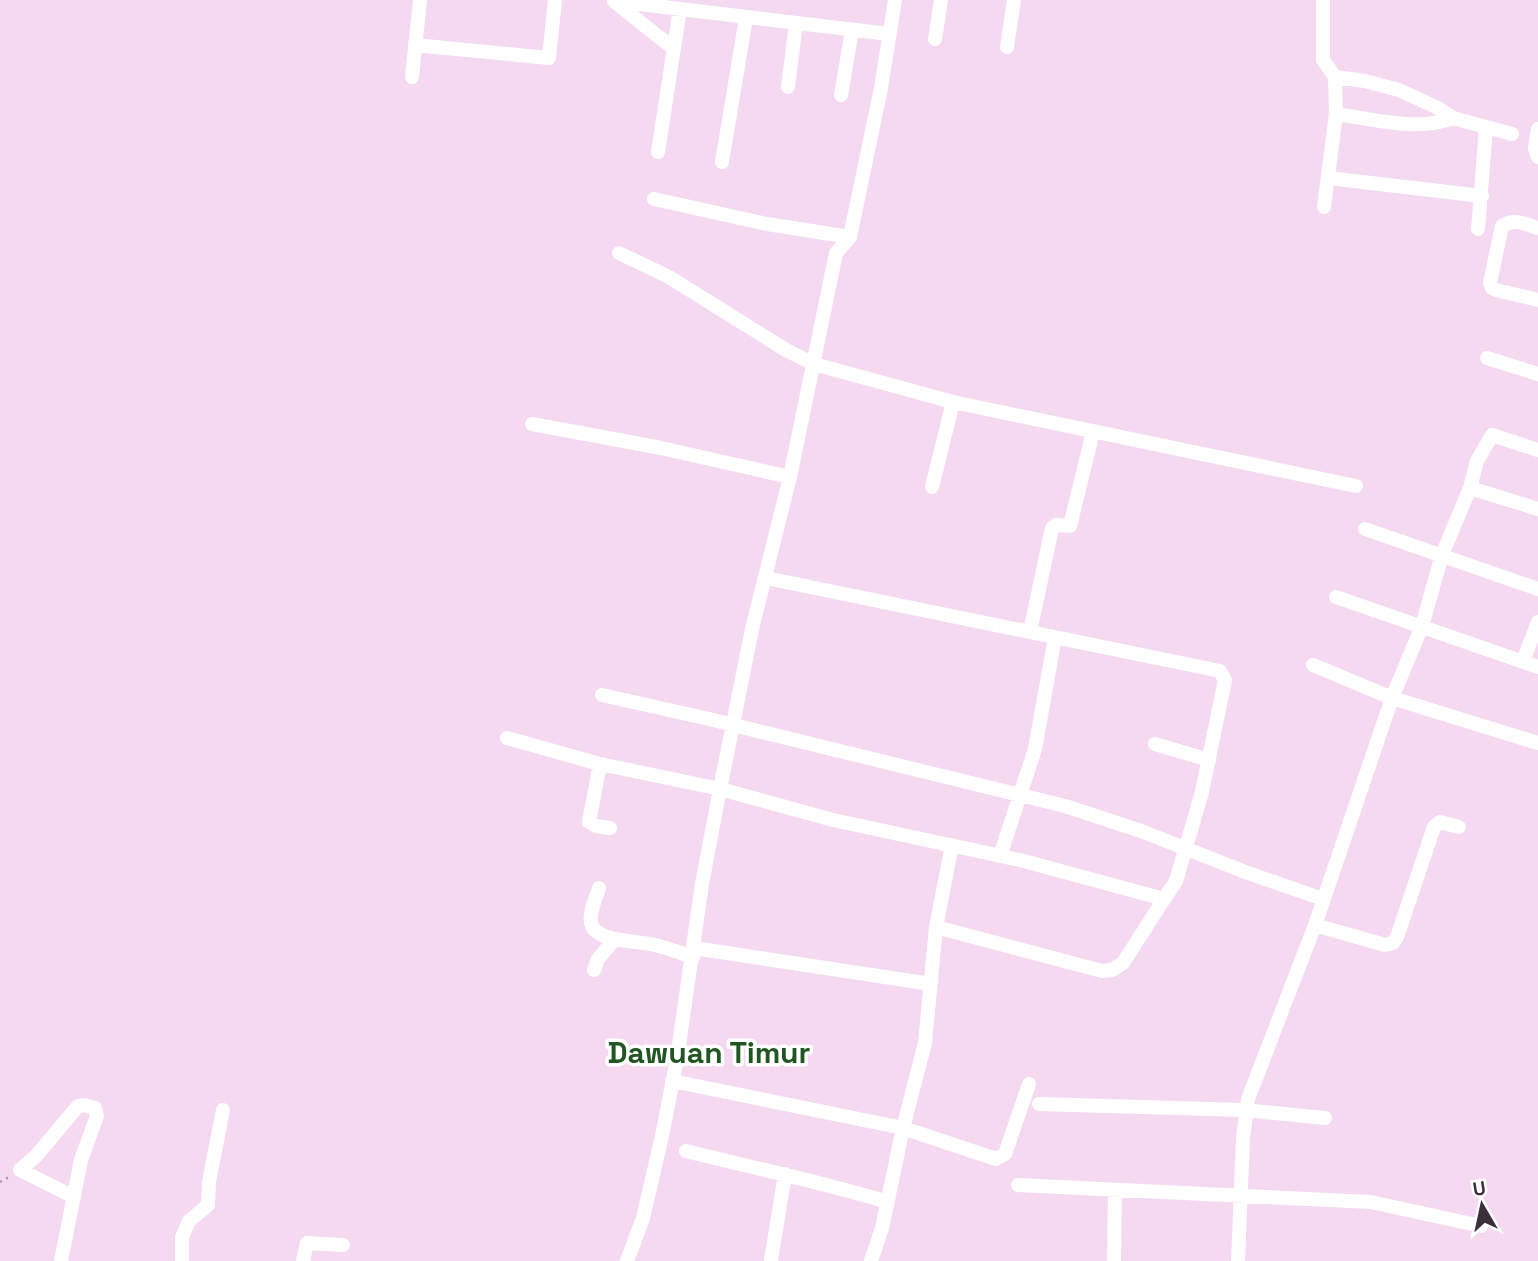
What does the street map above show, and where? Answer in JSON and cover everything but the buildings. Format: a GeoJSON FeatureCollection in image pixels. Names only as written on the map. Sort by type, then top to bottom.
{"type":"FeatureCollection","features":[{"type":"Feature","properties":{"kind":"street"},"geometry":{"type":"LineString","coordinates":[[412,77],[420,0]]}},
{"type":"Feature","properties":{"kind":"street"},"geometry":{"type":"LineString","coordinates":[[415,45],[549,58],[555,0]]}},
{"type":"Feature","properties":{"kind":"street"},"geometry":{"type":"LineString","coordinates":[[627,1261],[643,1218],[672,1081],[694,952],[702,884],[752,629],[790,477],[836,253],[850,237],[881,88],[894,0]]}},
{"type":"Feature","properties":{"kind":"street"},"geometry":{"type":"LineString","coordinates":[[935,39],[941,0]]}},
{"type":"Feature","properties":{"kind":"street"},"geometry":{"type":"LineString","coordinates":[[1007,47],[1014,0]]}},
{"type":"Feature","properties":{"kind":"street"},"geometry":{"type":"LineString","coordinates":[[1323,0],[1323,60],[1335,77],[1336,114],[1324,207]]}},
{"type":"Feature","properties":{"kind":"street"},"geometry":{"type":"LineString","coordinates":[[674,49],[614,1],[889,34]]}},
{"type":"Feature","properties":{"kind":"street"},"geometry":{"type":"LineString","coordinates":[[658,152],[680,9]]}},
{"type":"Feature","properties":{"kind":"street"},"geometry":{"type":"LineString","coordinates":[[722,162],[746,18]]}},
{"type":"Feature","properties":{"kind":"street"},"geometry":{"type":"LineString","coordinates":[[788,87],[796,23]]}},
{"type":"Feature","properties":{"kind":"street"},"geometry":{"type":"LineString","coordinates":[[841,95],[852,30]]}},
{"type":"Feature","properties":{"kind":"street"},"geometry":{"type":"LineString","coordinates":[[1335,77],[1399,90],[1453,118],[1512,134]]}},
{"type":"Feature","properties":{"kind":"street"},"geometry":{"type":"LineString","coordinates":[[1336,114],[1410,123],[1434,123],[1453,118]]}},
{"type":"Feature","properties":{"kind":"street"},"geometry":{"type":"LineString","coordinates":[[1478,229],[1486,128]]}},
{"type":"Feature","properties":{"kind":"street"},"geometry":{"type":"LineString","coordinates":[[1538,129],[1535,148],[1538,157]]}},
{"type":"Feature","properties":{"kind":"street"},"geometry":{"type":"LineString","coordinates":[[1328,178],[1482,196]]}},
{"type":"Feature","properties":{"kind":"street"},"geometry":{"type":"LineString","coordinates":[[654,199],[767,224],[850,237]]}},
{"type":"Feature","properties":{"kind":"street"},"geometry":{"type":"LineString","coordinates":[[1538,228],[1519,222],[1508,222],[1502,226],[1490,283],[1496,290],[1538,300]]}},
{"type":"Feature","properties":{"kind":"street"},"geometry":{"type":"LineString","coordinates":[[619,253],[669,277],[786,350],[814,364],[953,402],[1356,486]]}},
{"type":"Feature","properties":{"kind":"street"},"geometry":{"type":"LineString","coordinates":[[1487,358],[1538,374]]}},
{"type":"Feature","properties":{"kind":"street"},"geometry":{"type":"LineString","coordinates":[[932,486],[953,402]]}},
{"type":"Feature","properties":{"kind":"street"},"geometry":{"type":"LineString","coordinates":[[532,424],[661,448],[790,477]]}},
{"type":"Feature","properties":{"kind":"street"},"geometry":{"type":"LineString","coordinates":[[1030,632],[1052,528],[1056,525],[1070,526],[1093,432]]}},
{"type":"Feature","properties":{"kind":"street"},"geometry":{"type":"LineString","coordinates":[[1238,1261],[1245,1110],[1262,1059],[1315,925],[1392,698],[1422,626],[1442,555],[1470,488],[1477,461],[1492,435],[1538,450]]}},
{"type":"Feature","properties":{"kind":"street"},"geometry":{"type":"LineString","coordinates":[[1470,488],[1538,509]]}},
{"type":"Feature","properties":{"kind":"street"},"geometry":{"type":"LineString","coordinates":[[1365,529],[1538,589]]}},
{"type":"Feature","properties":{"kind":"street"},"geometry":{"type":"LineString","coordinates":[[766,578],[1220,670],[1225,680],[1209,760],[1176,881],[1122,962],[1112,970],[1102,971],[936,927]]}},
{"type":"Feature","properties":{"kind":"street"},"geometry":{"type":"LineString","coordinates":[[1336,597],[1538,667]]}},
{"type":"Feature","properties":{"kind":"street"},"geometry":{"type":"LineString","coordinates":[[1523,661],[1538,622]]}},
{"type":"Feature","properties":{"kind":"street"},"geometry":{"type":"LineString","coordinates":[[1000,856],[1035,749],[1055,637]]}},
{"type":"Feature","properties":{"kind":"street"},"geometry":{"type":"LineString","coordinates":[[1313,665],[1392,698],[1538,743]]}},
{"type":"Feature","properties":{"kind":"street"},"geometry":{"type":"LineString","coordinates":[[602,695],[733,724],[1065,806],[1323,899]]}},
{"type":"Feature","properties":{"kind":"street"},"geometry":{"type":"LineString","coordinates":[[508,738],[600,764],[720,789],[833,820],[1000,856],[1164,899]]}},
{"type":"Feature","properties":{"kind":"street"},"geometry":{"type":"LineString","coordinates":[[1155,744],[1209,760]]}},
{"type":"Feature","properties":{"kind":"street"},"geometry":{"type":"LineString","coordinates":[[600,764],[589,822],[610,828]]}},
{"type":"Feature","properties":{"kind":"street"},"geometry":{"type":"LineString","coordinates":[[1315,925],[1385,945],[1393,943],[1434,827],[1440,822],[1459,827]]}},
{"type":"Feature","properties":{"kind":"street"},"geometry":{"type":"LineString","coordinates":[[871,1261],[888,1202],[903,1128],[925,1043],[936,927],[951,845]]}},
{"type":"Feature","properties":{"kind":"street"},"geometry":{"type":"LineString","coordinates":[[599,888],[591,916],[592,927],[615,939],[931,984]]}},
{"type":"Feature","properties":{"kind":"street"},"geometry":{"type":"LineString","coordinates":[[594,970],[598,959],[615,939]]}},
{"type":"Feature","properties":{"kind":"street"},"geometry":{"type":"LineString","coordinates":[[672,1081],[903,1128],[992,1158],[1004,1154],[1029,1084]]}},
{"type":"Feature","properties":{"kind":"street"},"geometry":{"type":"LineString","coordinates":[[1040,1104],[1245,1110],[1325,1118]]}},
{"type":"Feature","properties":{"kind":"street"},"geometry":{"type":"LineString","coordinates":[[61,1261],[85,1146],[97,1116],[91,1105],[78,1106],[36,1156],[20,1170],[74,1197]]}},
{"type":"Feature","properties":{"kind":"street"},"geometry":{"type":"LineString","coordinates":[[182,1261],[181,1247],[186,1228],[192,1217],[204,1210],[209,1199],[209,1182],[223,1110]]}},
{"type":"Feature","properties":{"kind":"street"},"geometry":{"type":"LineString","coordinates":[[686,1151],[888,1202]]}},
{"type":"Feature","properties":{"kind":"street"},"geometry":{"type":"LineString","coordinates":[[771,1260],[785,1174]]}},
{"type":"Feature","properties":{"kind":"street"},"geometry":{"type":"LineString","coordinates":[[1018,1185],[1371,1202],[1481,1226]]}},
{"type":"Feature","properties":{"kind":"street"},"geometry":{"type":"LineString","coordinates":[[1114,1261],[1115,1190]]}},
{"type":"Feature","properties":{"kind":"street"},"geometry":{"type":"LineString","coordinates":[[303,1261],[307,1243],[343,1245]]}},
{"type":"Feature","properties":{"kind":"district","name":"Dawuan Timur"},"geometry":{"type":"Point","coordinates":[709,1053]}}]}
